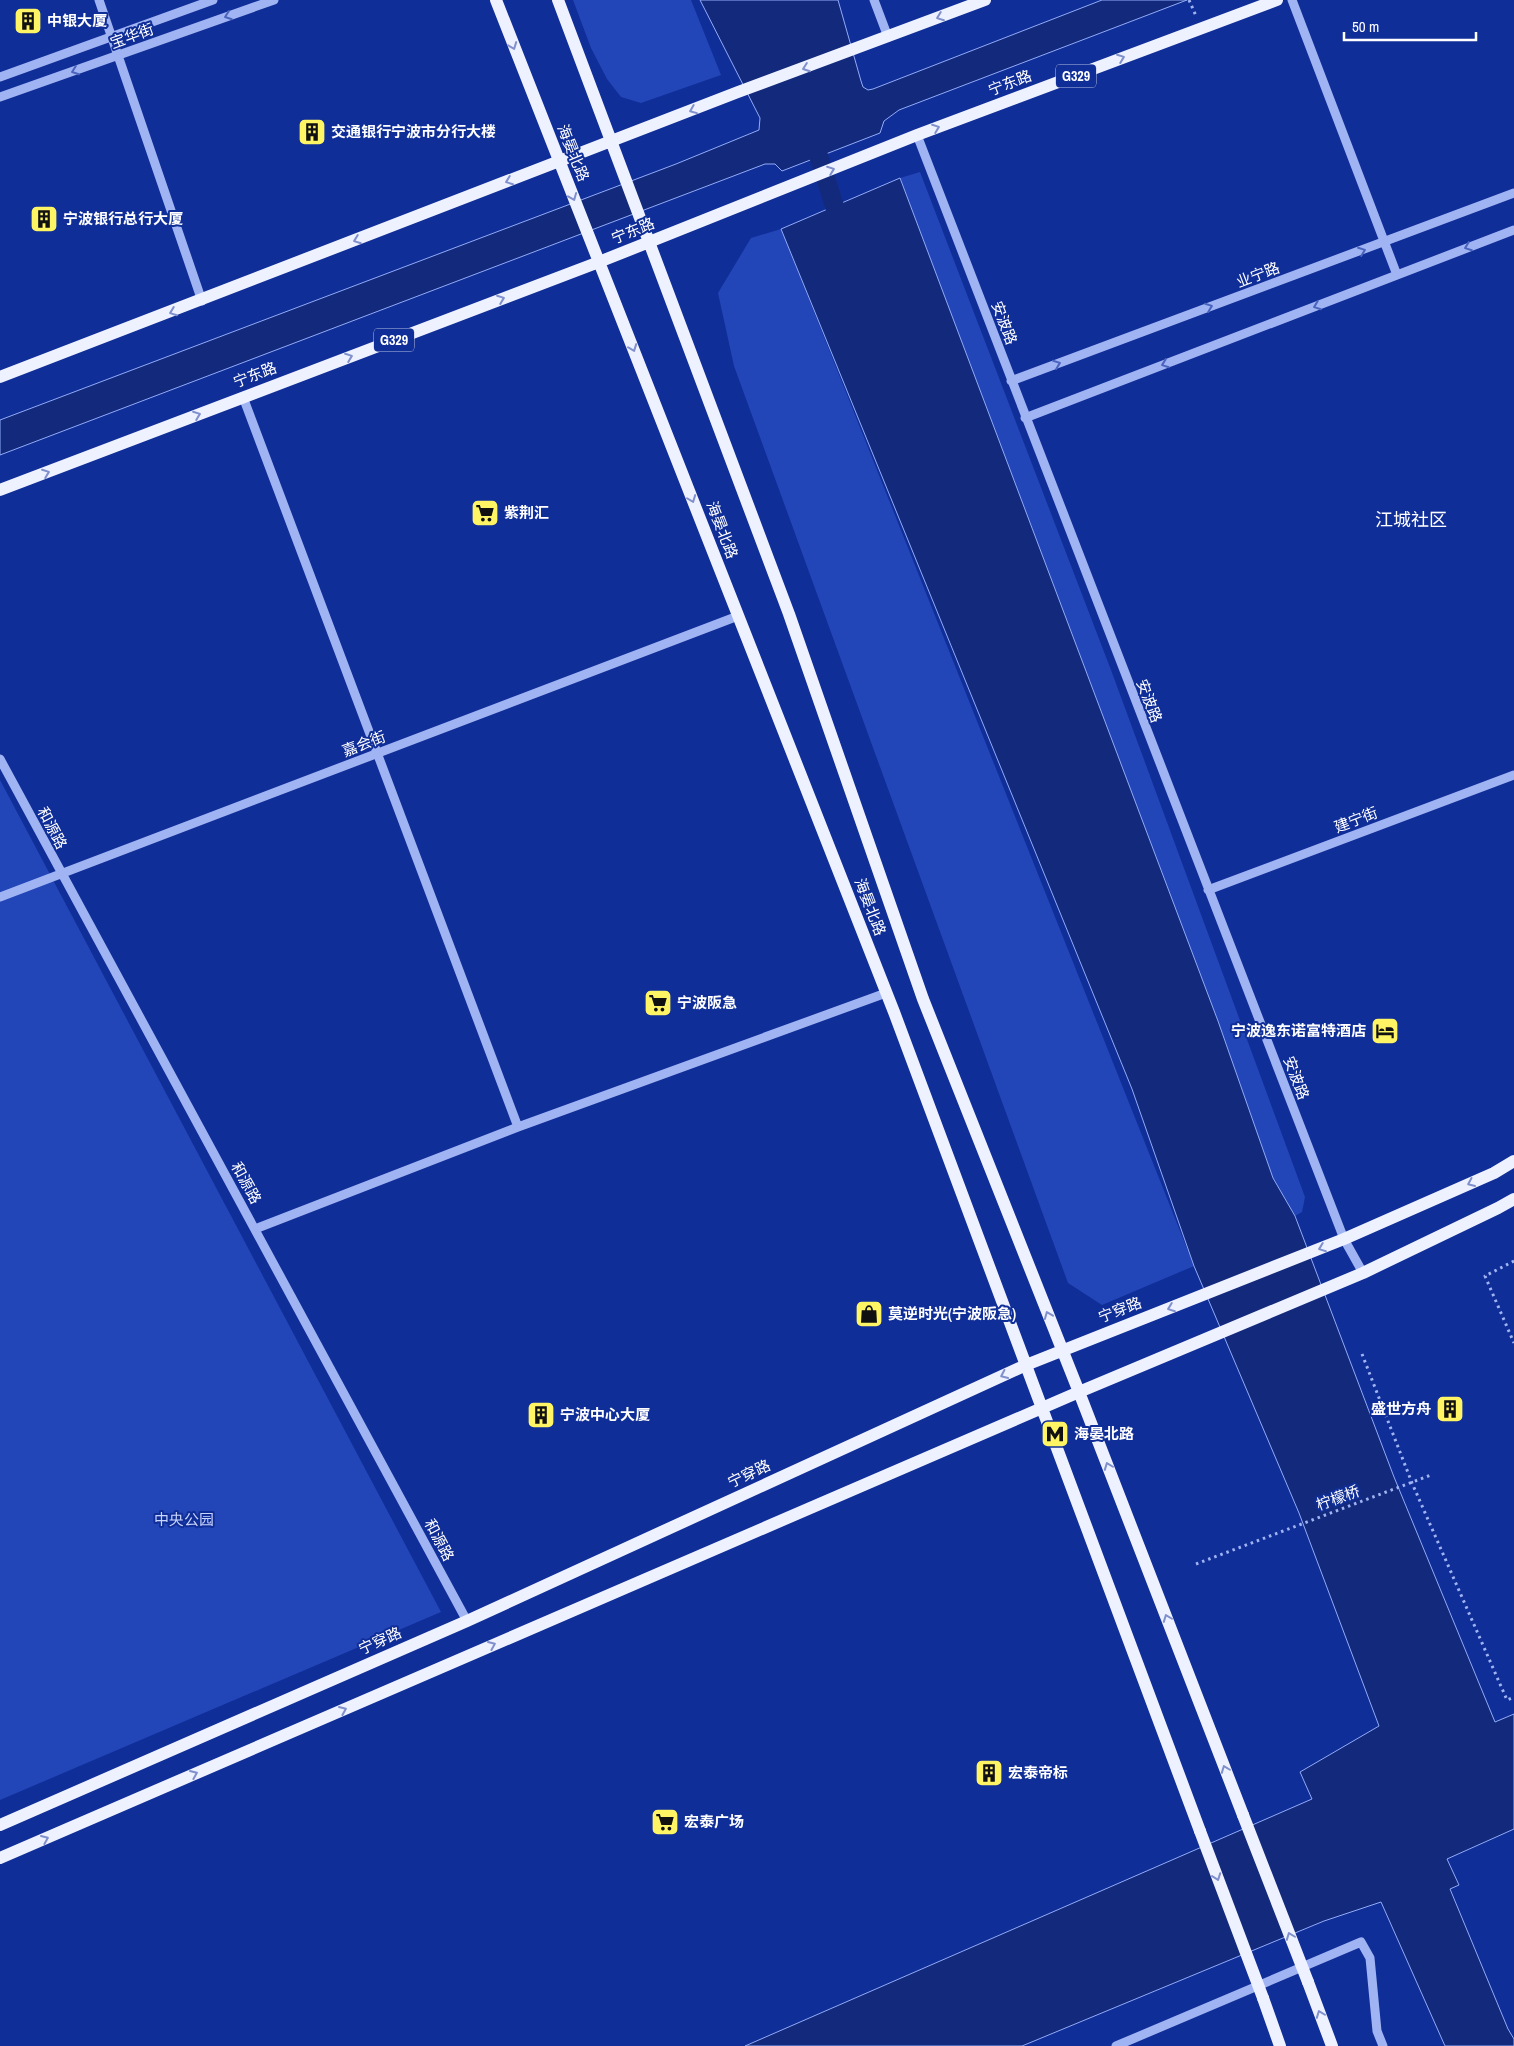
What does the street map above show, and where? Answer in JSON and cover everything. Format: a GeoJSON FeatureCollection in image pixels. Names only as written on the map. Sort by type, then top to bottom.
{"type":"FeatureCollection","features":[{"type":"Feature","properties":{"kind":"main road","name":"海晏北路"},"geometry":{"type":"LineString","coordinates":[[496,0],[886,993],[1280,2046]]}},
{"type":"Feature","properties":{"kind":"main road","name":"海晏北路"},"geometry":{"type":"LineString","coordinates":[[558,0],[789,614],[922,999],[1079,1392],[1332,2046]]}},
{"type":"Feature","properties":{"kind":"main road"},"geometry":{"type":"LineString","coordinates":[[0,377],[611,143],[738,92],[985,0]]}},
{"type":"Feature","properties":{"kind":"main road","name":"宁东路"},"geometry":{"type":"LineString","coordinates":[[0,490],[599,262],[916,135],[1277,0]]}},
{"type":"Feature","properties":{"kind":"main road","name":"宁穿路"},"geometry":{"type":"LineString","coordinates":[[0,1825],[467,1621],[1026,1365],[1344,1239],[1494,1172],[1514,1161]]}},
{"type":"Feature","properties":{"kind":"main road"},"geometry":{"type":"LineString","coordinates":[[0,1858],[1079,1392],[1363,1273],[1514,1199]]}},
{"type":"Feature","properties":{"kind":"street"},"geometry":{"type":"LineString","coordinates":[[99,0],[202,300]]}},
{"type":"Feature","properties":{"kind":"street","name":"宝华街"},"geometry":{"type":"LineString","coordinates":[[0,77],[213,0]]}},
{"type":"Feature","properties":{"kind":"street","name":"宝华街"},"geometry":{"type":"LineString","coordinates":[[0,98],[274,0]]}},
{"type":"Feature","properties":{"kind":"street"},"geometry":{"type":"LineString","coordinates":[[874,0],[888,37]]}},
{"type":"Feature","properties":{"kind":"street"},"geometry":{"type":"LineString","coordinates":[[1292,0],[1397,275]]}},
{"type":"Feature","properties":{"kind":"street","name":"安波路"},"geometry":{"type":"LineString","coordinates":[[916,135],[1344,1239],[1363,1273]]}},
{"type":"Feature","properties":{"kind":"street","name":"业宁路"},"geometry":{"type":"LineString","coordinates":[[1012,382],[1514,194]]}},
{"type":"Feature","properties":{"kind":"street"},"geometry":{"type":"LineString","coordinates":[[1025,418],[1514,230]]}},
{"type":"Feature","properties":{"kind":"street"},"geometry":{"type":"LineString","coordinates":[[244,397],[518,1127]]}},
{"type":"Feature","properties":{"kind":"street","name":"嘉会街"},"geometry":{"type":"LineString","coordinates":[[0,897],[738,616]]}},
{"type":"Feature","properties":{"kind":"street","name":"和源路"},"geometry":{"type":"LineString","coordinates":[[0,759],[467,1621]]}},
{"type":"Feature","properties":{"kind":"street","name":"建宁街"},"geometry":{"type":"LineString","coordinates":[[1208,890],[1514,775]]}},
{"type":"Feature","properties":{"kind":"street"},"geometry":{"type":"LineString","coordinates":[[255,1230],[518,1127],[886,993]]}},
{"type":"Feature","properties":{"kind":"street"},"geometry":{"type":"LineString","coordinates":[[1116,2046],[1361,1942],[1370,1958],[1377,2031],[1383,2046]]}},
{"type":"Feature","properties":{"kind":"path"},"geometry":{"type":"LineString","coordinates":[[1514,1261],[1485,1276],[1514,1343]]}},
{"type":"Feature","properties":{"kind":"path"},"geometry":{"type":"LineString","coordinates":[[1362,1354],[1412,1483],[1507,1700],[1514,1697]]}},
{"type":"Feature","properties":{"kind":"path","name":"柠檬桥"},"geometry":{"type":"LineString","coordinates":[[1196,1564],[1297,1524],[1431,1475]]}},
{"type":"Feature","properties":{"kind":"green space"},"geometry":{"type":"Polygon","coordinates":[[[573,0],[691,0],[721,75],[641,103],[621,97],[607,79],[591,48],[573,0]]]}},
{"type":"Feature","properties":{"kind":"green space"},"geometry":{"type":"Polygon","coordinates":[[[920,172],[1111,670],[1305,1197],[1302,1212],[1295,1216],[1273,1178],[1218,1021],[900,178],[920,172]]]}},
{"type":"Feature","properties":{"kind":"green space"},"geometry":{"type":"Polygon","coordinates":[[[781,229],[1194,1266],[1102,1305],[1068,1283],[734,366],[718,293],[751,238],[781,229]]]}},
{"type":"Feature","properties":{"kind":"green space","name":"中央公园"},"geometry":{"type":"Polygon","coordinates":[[[0,780],[441,1612],[0,1800],[0,780]]]}},
{"type":"Feature","properties":{"kind":"shaded area"},"geometry":{"type":"Polygon","coordinates":[[[700,0],[838,0],[863,87],[868,90],[1102,0],[1187,0],[899,110],[884,121],[880,133],[782,171],[775,164],[765,164],[0,455],[0,420],[676,164],[759,130],[760,118],[700,0]]]}},
{"type":"Feature","properties":{"kind":"shaded area"},"geometry":{"type":"Polygon","coordinates":[[[900,178],[1218,1021],[1273,1178],[1295,1216],[1394,1477],[1495,1722],[1514,1714],[1514,1829],[1447,1859],[1459,1885],[1450,1889],[1508,2029],[1514,2039],[1514,2046],[1445,2046],[1381,1902],[1324,1921],[1022,2046],[745,2046],[1312,1799],[1300,1772],[1379,1726],[1299,1513],[1194,1266],[1132,1089],[781,229],[900,178]]]}},
{"type":"Feature","properties":{"kind":"waterway"},"geometry":{"type":"LineString","coordinates":[[811,132],[842,230]]}},
{"type":"Feature","properties":{"kind":"place","name":"中银大厦"},"geometry":{"type":"Point","coordinates":[28,21]}},
{"type":"Feature","properties":{"kind":"place","name":"交通银行宁波市分行大楼"},"geometry":{"type":"Point","coordinates":[312,132]}},
{"type":"Feature","properties":{"kind":"place","name":"宁波银行总行大厦"},"geometry":{"type":"Point","coordinates":[44,219]}},
{"type":"Feature","properties":{"kind":"place","name":"紫荆汇"},"geometry":{"type":"Point","coordinates":[485,513]}},
{"type":"Feature","properties":{"kind":"place","name":"宁波阪急"},"geometry":{"type":"Point","coordinates":[658,1003]}},
{"type":"Feature","properties":{"kind":"place","name":"宁波逸东诺富特酒店"},"geometry":{"type":"Point","coordinates":[1385,1031]}},
{"type":"Feature","properties":{"kind":"place","name":"莫逆时光(宁波阪急)"},"geometry":{"type":"Point","coordinates":[869,1314]}},
{"type":"Feature","properties":{"kind":"place","name":"盛世方舟"},"geometry":{"type":"Point","coordinates":[1450,1409]}},
{"type":"Feature","properties":{"kind":"place","name":"宁波中心大厦"},"geometry":{"type":"Point","coordinates":[541,1415]}},
{"type":"Feature","properties":{"kind":"place","name":"海晏北路"},"geometry":{"type":"Point","coordinates":[1055,1434]}},
{"type":"Feature","properties":{"kind":"place","name":"宏泰帝标"},"geometry":{"type":"Point","coordinates":[989,1773]}},
{"type":"Feature","properties":{"kind":"place","name":"宏泰广场"},"geometry":{"type":"Point","coordinates":[665,1822]}},
{"type":"Feature","properties":{"kind":"district","name":"江城社区"},"geometry":{"type":"Point","coordinates":[1411,520]}}]}
